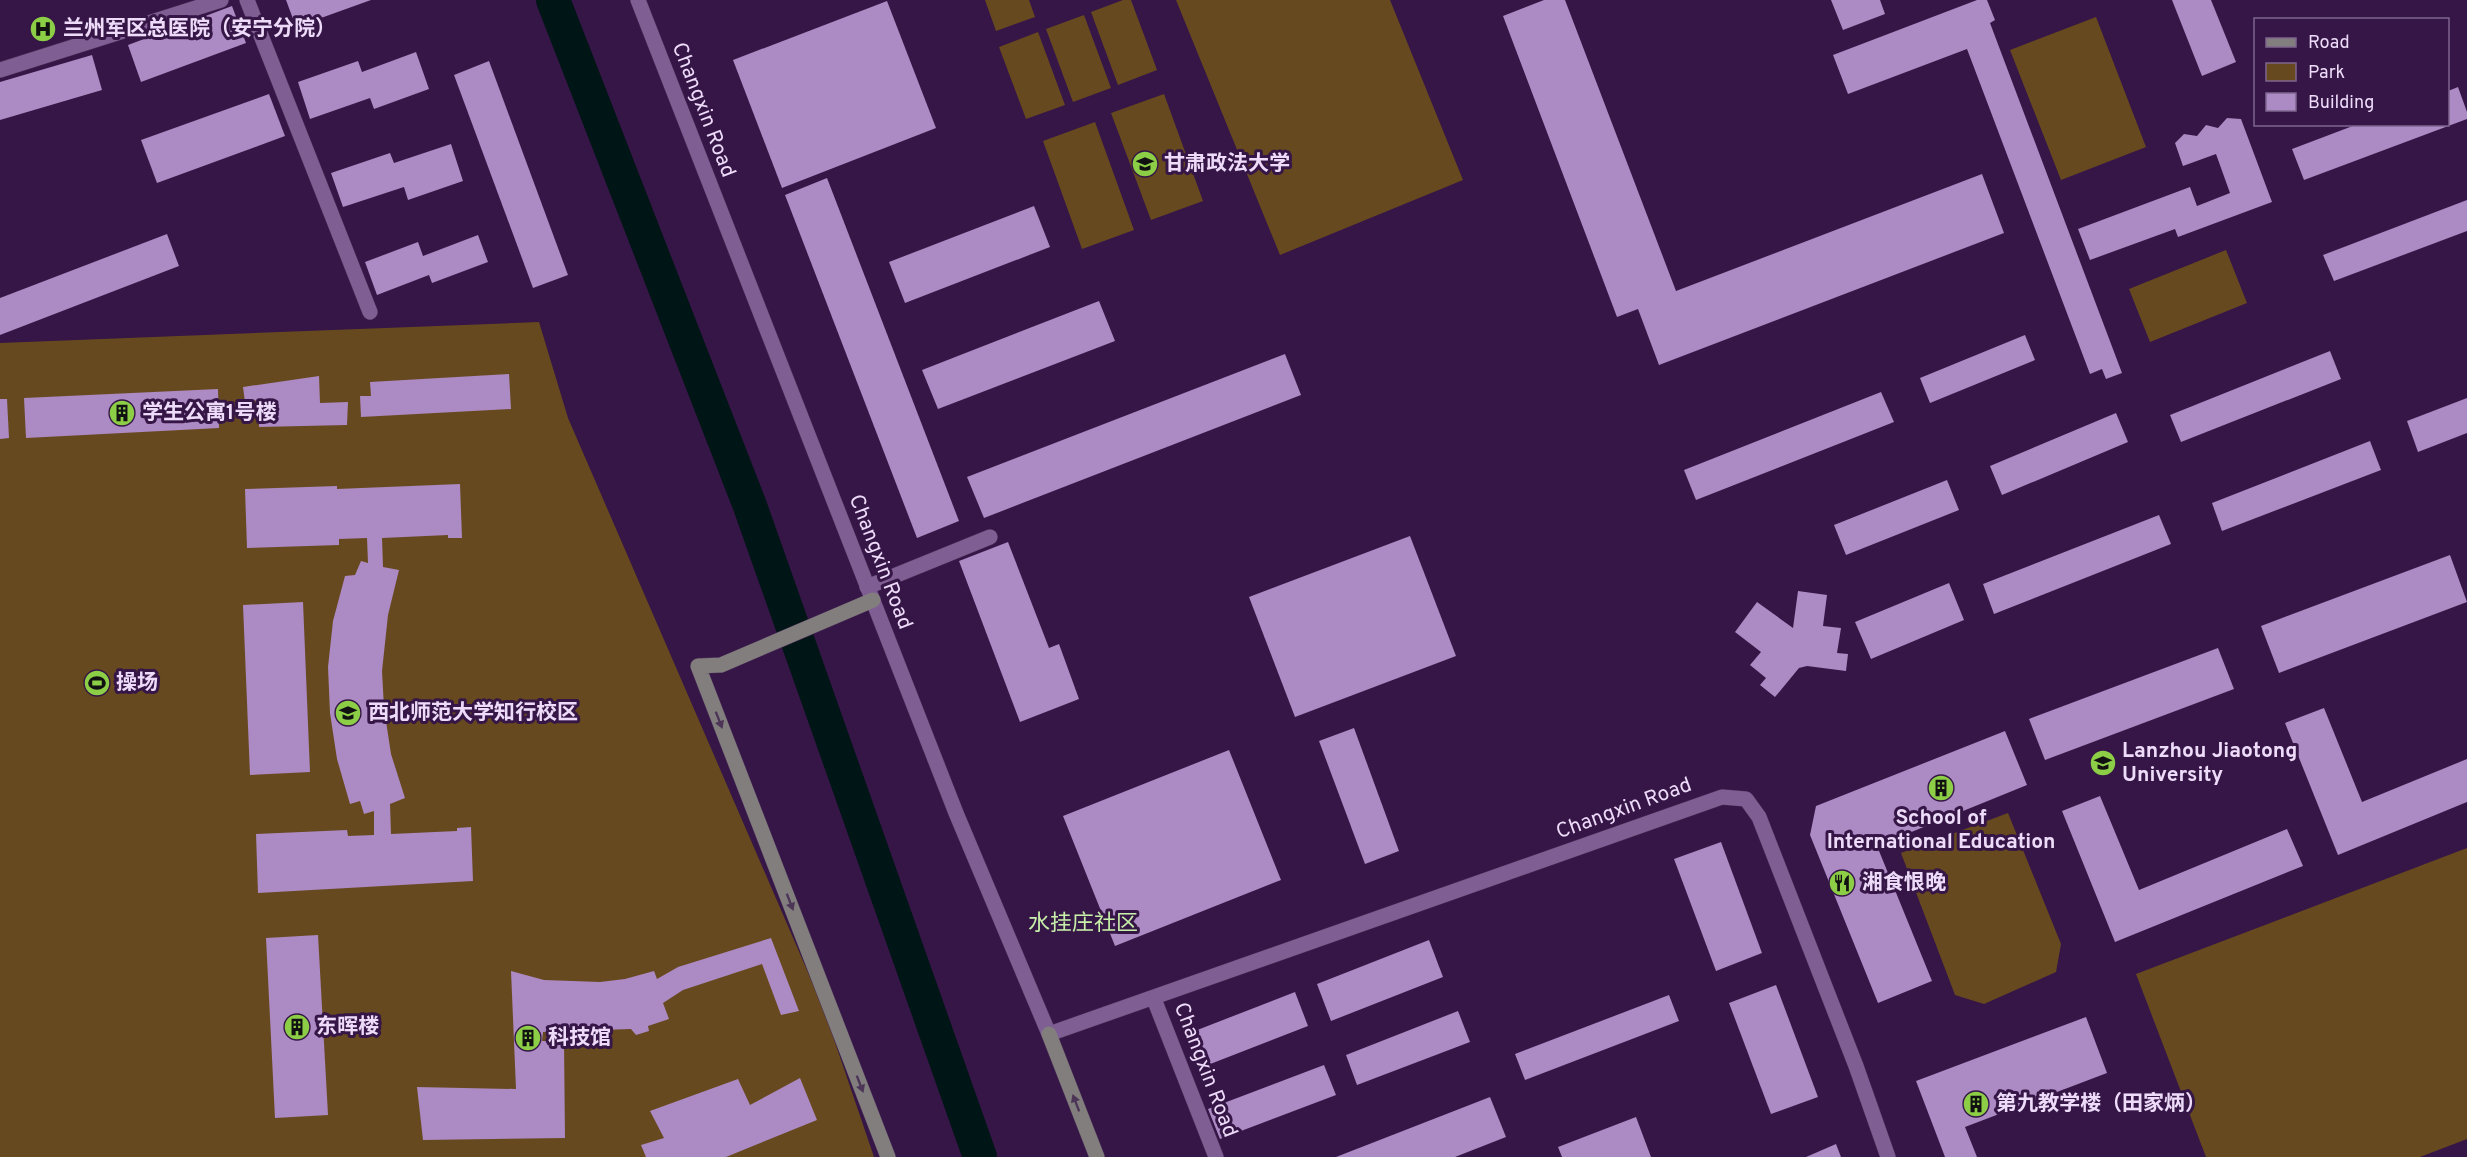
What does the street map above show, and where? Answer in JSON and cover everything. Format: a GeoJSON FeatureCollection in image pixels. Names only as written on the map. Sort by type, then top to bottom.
{"type":"FeatureCollection","features":[{"type":"Feature","properties":{"kind":"street"},"geometry":{"type":"LineString","coordinates":[[0,70],[220,0]]}},
{"type":"Feature","properties":{"kind":"street"},"geometry":{"type":"LineString","coordinates":[[247,0],[370,312]]}},
{"type":"Feature","properties":{"kind":"street","name":"Changxin Road"},"geometry":{"type":"LineString","coordinates":[[638,0],[956,813],[1049,1034],[1154,999],[1722,797],[1746,799],[1760,818],[1856,1066],[1888,1157]]}},
{"type":"Feature","properties":{"kind":"street"},"geometry":{"type":"LineString","coordinates":[[888,1157],[698,666],[721,665],[813,625],[870,594],[990,537]]}},
{"type":"Feature","properties":{"kind":"street","name":"Changxin Road"},"geometry":{"type":"LineString","coordinates":[[1154,999],[1216,1157]]}},
{"type":"Feature","properties":{"kind":"street"},"geometry":{"type":"LineString","coordinates":[[1049,1034],[1097,1157]]}},
{"type":"Feature","properties":{"kind":"green space"},"geometry":{"type":"Polygon","coordinates":[[[985,0],[1029,0],[1035,17],[996,31],[985,0]]]}},
{"type":"Feature","properties":{"kind":"green space"},"geometry":{"type":"Polygon","coordinates":[[[1123,0],[1131,0],[1157,70],[1118,85],[1091,12],[1123,0]]]}},
{"type":"Feature","properties":{"kind":"green space"},"geometry":{"type":"Polygon","coordinates":[[[1176,0],[1390,0],[1463,180],[1280,255],[1176,0]]]}},
{"type":"Feature","properties":{"kind":"green space"},"geometry":{"type":"Polygon","coordinates":[[[1084,15],[1111,88],[1073,102],[1046,29],[1084,15]]]}},
{"type":"Feature","properties":{"kind":"green space"},"geometry":{"type":"Polygon","coordinates":[[[2096,17],[2146,147],[2061,180],[2010,50],[2096,17]]]}},
{"type":"Feature","properties":{"kind":"green space"},"geometry":{"type":"Polygon","coordinates":[[[1038,32],[1065,105],[1026,119],[999,47],[1038,32]]]}},
{"type":"Feature","properties":{"kind":"green space"},"geometry":{"type":"Polygon","coordinates":[[[1164,94],[1203,201],[1151,220],[1111,113],[1164,94]]]}},
{"type":"Feature","properties":{"kind":"green space"},"geometry":{"type":"Polygon","coordinates":[[[1095,122],[1134,230],[1082,249],[1043,141],[1095,122]]]}},
{"type":"Feature","properties":{"kind":"green space"},"geometry":{"type":"Polygon","coordinates":[[[2226,250],[2247,303],[2150,342],[2129,289],[2226,250]]]}},
{"type":"Feature","properties":{"kind":"green space","name":"西北师范大学知行校区"},"geometry":{"type":"Polygon","coordinates":[[[539,322],[568,418],[823,1007],[874,1157],[0,1157],[0,343],[539,322]]]}},
{"type":"Feature","properties":{"kind":"green space"},"geometry":{"type":"Polygon","coordinates":[[[2008,813],[2061,944],[2056,972],[1984,1004],[1955,995],[1901,853],[2008,813]]]}},
{"type":"Feature","properties":{"kind":"green space"},"geometry":{"type":"Polygon","coordinates":[[[2467,848],[2467,1139],[2420,1157],[2206,1157],[2136,974],[2467,848]]]}},
{"type":"Feature","properties":{"kind":"building"},"geometry":{"type":"Polygon","coordinates":[[[286,0],[371,0],[296,27],[286,0]]]}},
{"type":"Feature","properties":{"kind":"building"},"geometry":{"type":"Polygon","coordinates":[[[1544,0],[1565,0],[1676,291],[1982,174],[2004,233],[1659,365],[1638,309],[1617,317],[1503,16],[1544,0]]]}},
{"type":"Feature","properties":{"kind":"building"},"geometry":{"type":"Polygon","coordinates":[[[1831,0],[1880,0],[1885,14],[1843,30],[1831,0]]]}},
{"type":"Feature","properties":{"kind":"building"},"geometry":{"type":"Polygon","coordinates":[[[1977,0],[1987,0],[1995,20],[1990,23],[2122,373],[2106,379],[2102,369],[2090,374],[1967,49],[1848,94],[1833,55],[1977,0]]]}},
{"type":"Feature","properties":{"kind":"building"},"geometry":{"type":"Polygon","coordinates":[[[2172,0],[2211,0],[2236,62],[2202,76],[2172,0]]]}},
{"type":"Feature","properties":{"kind":"building"},"geometry":{"type":"Polygon","coordinates":[[[887,1],[936,128],[782,188],[733,60],[887,1]]]}},
{"type":"Feature","properties":{"kind":"building"},"geometry":{"type":"Polygon","coordinates":[[[232,6],[246,43],[141,82],[128,45],[232,6]]]}},
{"type":"Feature","properties":{"kind":"building"},"geometry":{"type":"Polygon","coordinates":[[[416,52],[429,89],[374,109],[370,98],[310,119],[298,82],[358,61],[362,72],[416,52]]]}},
{"type":"Feature","properties":{"kind":"building"},"geometry":{"type":"Polygon","coordinates":[[[92,55],[102,90],[0,120],[0,82],[92,55]]]}},
{"type":"Feature","properties":{"kind":"building"},"geometry":{"type":"Polygon","coordinates":[[[489,61],[568,275],[533,288],[454,75],[489,61]]]}},
{"type":"Feature","properties":{"kind":"building"},"geometry":{"type":"Polygon","coordinates":[[[2458,87],[2467,112],[2467,119],[2449,126],[2449,91],[2458,87]]]}},
{"type":"Feature","properties":{"kind":"building"},"geometry":{"type":"Polygon","coordinates":[[[269,94],[285,136],[157,183],[141,140],[269,94]]]}},
{"type":"Feature","properties":{"kind":"building"},"geometry":{"type":"Polygon","coordinates":[[[2227,118],[2241,119],[2272,202],[2178,237],[2175,229],[2090,260],[2078,229],[2190,187],[2197,206],[2230,193],[2216,154],[2183,166],[2175,143],[2184,134],[2197,136],[2206,125],[2218,128],[2227,118]]]}},
{"type":"Feature","properties":{"kind":"building"},"geometry":{"type":"Polygon","coordinates":[[[2353,126],[2448,126],[2304,180],[2292,149],[2353,126]]]}},
{"type":"Feature","properties":{"kind":"building"},"geometry":{"type":"Polygon","coordinates":[[[451,144],[463,181],[408,200],[404,187],[343,207],[331,173],[390,153],[394,163],[451,144]]]}},
{"type":"Feature","properties":{"kind":"building"},"geometry":{"type":"Polygon","coordinates":[[[827,178],[959,521],[917,538],[785,195],[827,178]]]}},
{"type":"Feature","properties":{"kind":"building"},"geometry":{"type":"Polygon","coordinates":[[[2467,200],[2467,231],[2334,281],[2323,255],[2467,200]]]}},
{"type":"Feature","properties":{"kind":"building"},"geometry":{"type":"Polygon","coordinates":[[[1034,206],[1050,247],[905,303],[889,262],[1034,206]]]}},
{"type":"Feature","properties":{"kind":"building"},"geometry":{"type":"Polygon","coordinates":[[[167,234],[179,266],[0,335],[0,298],[167,234]]]}},
{"type":"Feature","properties":{"kind":"building"},"geometry":{"type":"Polygon","coordinates":[[[478,235],[488,262],[432,283],[429,275],[377,295],[365,262],[418,242],[423,256],[478,235]]]}},
{"type":"Feature","properties":{"kind":"building"},"geometry":{"type":"Polygon","coordinates":[[[1099,301],[1115,341],[938,409],[922,370],[1099,301]]]}},
{"type":"Feature","properties":{"kind":"building"},"geometry":{"type":"Polygon","coordinates":[[[2025,335],[2035,360],[1930,403],[1920,378],[2025,335]]]}},
{"type":"Feature","properties":{"kind":"building"},"geometry":{"type":"Polygon","coordinates":[[[2330,351],[2341,379],[2181,442],[2170,415],[2330,351]]]}},
{"type":"Feature","properties":{"kind":"building"},"geometry":{"type":"Polygon","coordinates":[[[1285,354],[1301,395],[984,518],[967,477],[1285,354]]]}},
{"type":"Feature","properties":{"kind":"building"},"geometry":{"type":"Polygon","coordinates":[[[509,374],[511,409],[361,417],[360,396],[371,396],[370,382],[509,374]]]}},
{"type":"Feature","properties":{"kind":"building"},"geometry":{"type":"Polygon","coordinates":[[[319,376],[320,403],[348,402],[347,425],[259,427],[259,400],[245,402],[243,387],[319,376]]]}},
{"type":"Feature","properties":{"kind":"building","name":"学生公寓1号楼"},"geometry":{"type":"Polygon","coordinates":[[[218,389],[219,428],[26,438],[24,398],[218,389]]]}},
{"type":"Feature","properties":{"kind":"building"},"geometry":{"type":"Polygon","coordinates":[[[1881,392],[1894,422],[1696,500],[1684,470],[1881,392]]]}},
{"type":"Feature","properties":{"kind":"building"},"geometry":{"type":"Polygon","coordinates":[[[2467,398],[2467,433],[2418,452],[2407,421],[2467,398]]]}},
{"type":"Feature","properties":{"kind":"building"},"geometry":{"type":"Polygon","coordinates":[[[0,399],[7,399],[9,438],[0,439],[0,399]]]}},
{"type":"Feature","properties":{"kind":"building"},"geometry":{"type":"Polygon","coordinates":[[[2116,413],[2128,442],[2002,495],[1990,466],[2116,413]]]}},
{"type":"Feature","properties":{"kind":"building"},"geometry":{"type":"Polygon","coordinates":[[[2370,441],[2381,470],[2222,531],[2212,503],[2370,441]]]}},
{"type":"Feature","properties":{"kind":"building"},"geometry":{"type":"Polygon","coordinates":[[[1947,480],[1959,510],[1846,555],[1834,525],[1947,480]]]}},
{"type":"Feature","properties":{"kind":"building"},"geometry":{"type":"Polygon","coordinates":[[[460,484],[462,538],[448,538],[448,535],[382,538],[383,567],[399,570],[388,615],[382,671],[384,708],[391,754],[405,798],[390,804],[391,834],[457,831],[457,828],[471,827],[473,881],[258,893],[256,834],[347,830],[348,836],[374,835],[374,811],[364,814],[360,801],[350,804],[337,759],[330,713],[328,667],[333,621],[345,576],[355,575],[361,561],[368,563],[367,538],[339,539],[339,545],[247,548],[245,489],[337,486],[337,489],[460,484]]]}},
{"type":"Feature","properties":{"kind":"building"},"geometry":{"type":"Polygon","coordinates":[[[2159,515],[2171,544],[1994,614],[1983,584],[2159,515]]]}},
{"type":"Feature","properties":{"kind":"building"},"geometry":{"type":"Polygon","coordinates":[[[1410,536],[1456,656],[1295,717],[1249,597],[1410,536]]]}},
{"type":"Feature","properties":{"kind":"building"},"geometry":{"type":"Polygon","coordinates":[[[1008,542],[1049,648],[1059,644],[1079,699],[1020,722],[959,561],[1008,542]]]}},
{"type":"Feature","properties":{"kind":"building"},"geometry":{"type":"Polygon","coordinates":[[[2450,555],[2467,602],[2279,673],[2261,626],[2450,555]]]}},
{"type":"Feature","properties":{"kind":"building"},"geometry":{"type":"Polygon","coordinates":[[[1949,583],[1964,620],[1871,659],[1855,622],[1949,583]]]}},
{"type":"Feature","properties":{"kind":"building"},"geometry":{"type":"Polygon","coordinates":[[[1798,591],[1827,595],[1823,626],[1841,628],[1837,653],[1848,654],[1846,671],[1807,666],[1799,668],[1775,697],[1760,685],[1766,678],[1750,665],[1761,652],[1735,632],[1757,602],[1793,628],[1798,591]]]}},
{"type":"Feature","properties":{"kind":"building"},"geometry":{"type":"Polygon","coordinates":[[[303,602],[310,772],[250,775],[243,605],[303,602]]]}},
{"type":"Feature","properties":{"kind":"building"},"geometry":{"type":"Polygon","coordinates":[[[2218,648],[2234,689],[2045,760],[2029,719],[2218,648]]]}},
{"type":"Feature","properties":{"kind":"building"},"geometry":{"type":"Polygon","coordinates":[[[2324,708],[2362,802],[2467,759],[2467,802],[2338,855],[2285,723],[2324,708]]]}},
{"type":"Feature","properties":{"kind":"building"},"geometry":{"type":"Polygon","coordinates":[[[1354,728],[1399,851],[1365,864],[1319,741],[1354,728]]]}},
{"type":"Feature","properties":{"kind":"building"},"geometry":{"type":"Polygon","coordinates":[[[2005,731],[2027,785],[1877,846],[1932,981],[1878,1003],[1810,835],[1816,806],[2005,731]]]}},
{"type":"Feature","properties":{"kind":"building"},"geometry":{"type":"Polygon","coordinates":[[[1229,750],[1281,880],[1115,946],[1063,816],[1229,750]]]}},
{"type":"Feature","properties":{"kind":"building"},"geometry":{"type":"Polygon","coordinates":[[[2100,796],[2139,890],[2287,829],[2303,866],[2115,942],[2062,811],[2100,796]]]}},
{"type":"Feature","properties":{"kind":"building"},"geometry":{"type":"Polygon","coordinates":[[[1721,842],[1762,953],[1716,971],[1674,859],[1721,842]]]}},
{"type":"Feature","properties":{"kind":"building","name":"东晖楼"},"geometry":{"type":"Polygon","coordinates":[[[318,935],[328,1115],[275,1118],[266,938],[318,935]]]}},
{"type":"Feature","properties":{"kind":"building","name":"科技馆"},"geometry":{"type":"Polygon","coordinates":[[[771,938],[799,1011],[781,1015],[762,964],[683,990],[663,1003],[669,1019],[648,1026],[649,1031],[636,1035],[631,1029],[543,1032],[542,1041],[564,1041],[565,1138],[423,1140],[417,1087],[516,1089],[511,971],[544,980],[600,982],[625,979],[654,971],[657,979],[678,967],[771,938]]]}},
{"type":"Feature","properties":{"kind":"building"},"geometry":{"type":"Polygon","coordinates":[[[1429,940],[1443,977],[1331,1021],[1317,984],[1429,940]]]}},
{"type":"Feature","properties":{"kind":"building"},"geometry":{"type":"Polygon","coordinates":[[[1776,985],[1818,1097],[1771,1114],[1729,1003],[1776,985]]]}},
{"type":"Feature","properties":{"kind":"building"},"geometry":{"type":"Polygon","coordinates":[[[1295,992],[1308,1026],[1200,1068],[1187,1034],[1295,992]]]}},
{"type":"Feature","properties":{"kind":"building"},"geometry":{"type":"Polygon","coordinates":[[[1669,995],[1679,1021],[1525,1080],[1515,1054],[1669,995]]]}},
{"type":"Feature","properties":{"kind":"building"},"geometry":{"type":"Polygon","coordinates":[[[1458,1011],[1470,1042],[1357,1085],[1346,1055],[1458,1011]]]}},
{"type":"Feature","properties":{"kind":"building","name":"第九教学楼（田家炳）"},"geometry":{"type":"Polygon","coordinates":[[[2086,1017],[2107,1073],[1965,1127],[1977,1157],[1945,1157],[1916,1081],[2086,1017]]]}},
{"type":"Feature","properties":{"kind":"building"},"geometry":{"type":"Polygon","coordinates":[[[1324,1065],[1336,1095],[1220,1139],[1208,1109],[1324,1065]]]}},
{"type":"Feature","properties":{"kind":"building"},"geometry":{"type":"Polygon","coordinates":[[[800,1078],[817,1120],[726,1157],[646,1157],[641,1145],[664,1138],[650,1111],[738,1079],[750,1105],[800,1078]]]}},
{"type":"Feature","properties":{"kind":"building"},"geometry":{"type":"Polygon","coordinates":[[[1490,1097],[1506,1137],[1455,1157],[1336,1157],[1490,1097]]]}},
{"type":"Feature","properties":{"kind":"building"},"geometry":{"type":"Polygon","coordinates":[[[1636,1117],[1651,1157],[1562,1157],[1558,1147],[1636,1117]]]}},
{"type":"Feature","properties":{"kind":"building"},"geometry":{"type":"Polygon","coordinates":[[[1836,1144],[1841,1157],[1806,1157],[1836,1144]]]}},
{"type":"Feature","properties":{"kind":"waterway"},"geometry":{"type":"LineString","coordinates":[[553,0],[750,506],[980,1157]]}},
{"type":"Feature","properties":{"kind":"place","name":"兰州军区总医院（安宁分院）"},"geometry":{"type":"Point","coordinates":[43,29]}},
{"type":"Feature","properties":{"kind":"place","name":"甘肃政法大学"},"geometry":{"type":"Point","coordinates":[1145,164]}},
{"type":"Feature","properties":{"kind":"place","name":"学生公寓1号楼"},"geometry":{"type":"Point","coordinates":[122,413]}},
{"type":"Feature","properties":{"kind":"place","name":"操场"},"geometry":{"type":"Point","coordinates":[97,683]}},
{"type":"Feature","properties":{"kind":"place","name":"西北师范大学知行校区"},"geometry":{"type":"Point","coordinates":[348,713]}},
{"type":"Feature","properties":{"kind":"place","name":"Lanzhou Jiaotong University"},"geometry":{"type":"Point","coordinates":[2103,763]}},
{"type":"Feature","properties":{"kind":"place","name":"School of International Education"},"geometry":{"type":"Point","coordinates":[1941,788]}},
{"type":"Feature","properties":{"kind":"place","name":"湘食恨晚"},"geometry":{"type":"Point","coordinates":[1842,883]}},
{"type":"Feature","properties":{"kind":"place","name":"东晖楼"},"geometry":{"type":"Point","coordinates":[297,1027]}},
{"type":"Feature","properties":{"kind":"place","name":"科技馆"},"geometry":{"type":"Point","coordinates":[528,1038]}},
{"type":"Feature","properties":{"kind":"place","name":"第九教学楼（田家炳）"},"geometry":{"type":"Point","coordinates":[1976,1104]}},
{"type":"Feature","properties":{"kind":"district","name":"水挂庄社区"},"geometry":{"type":"Point","coordinates":[1083,924]}}]}
